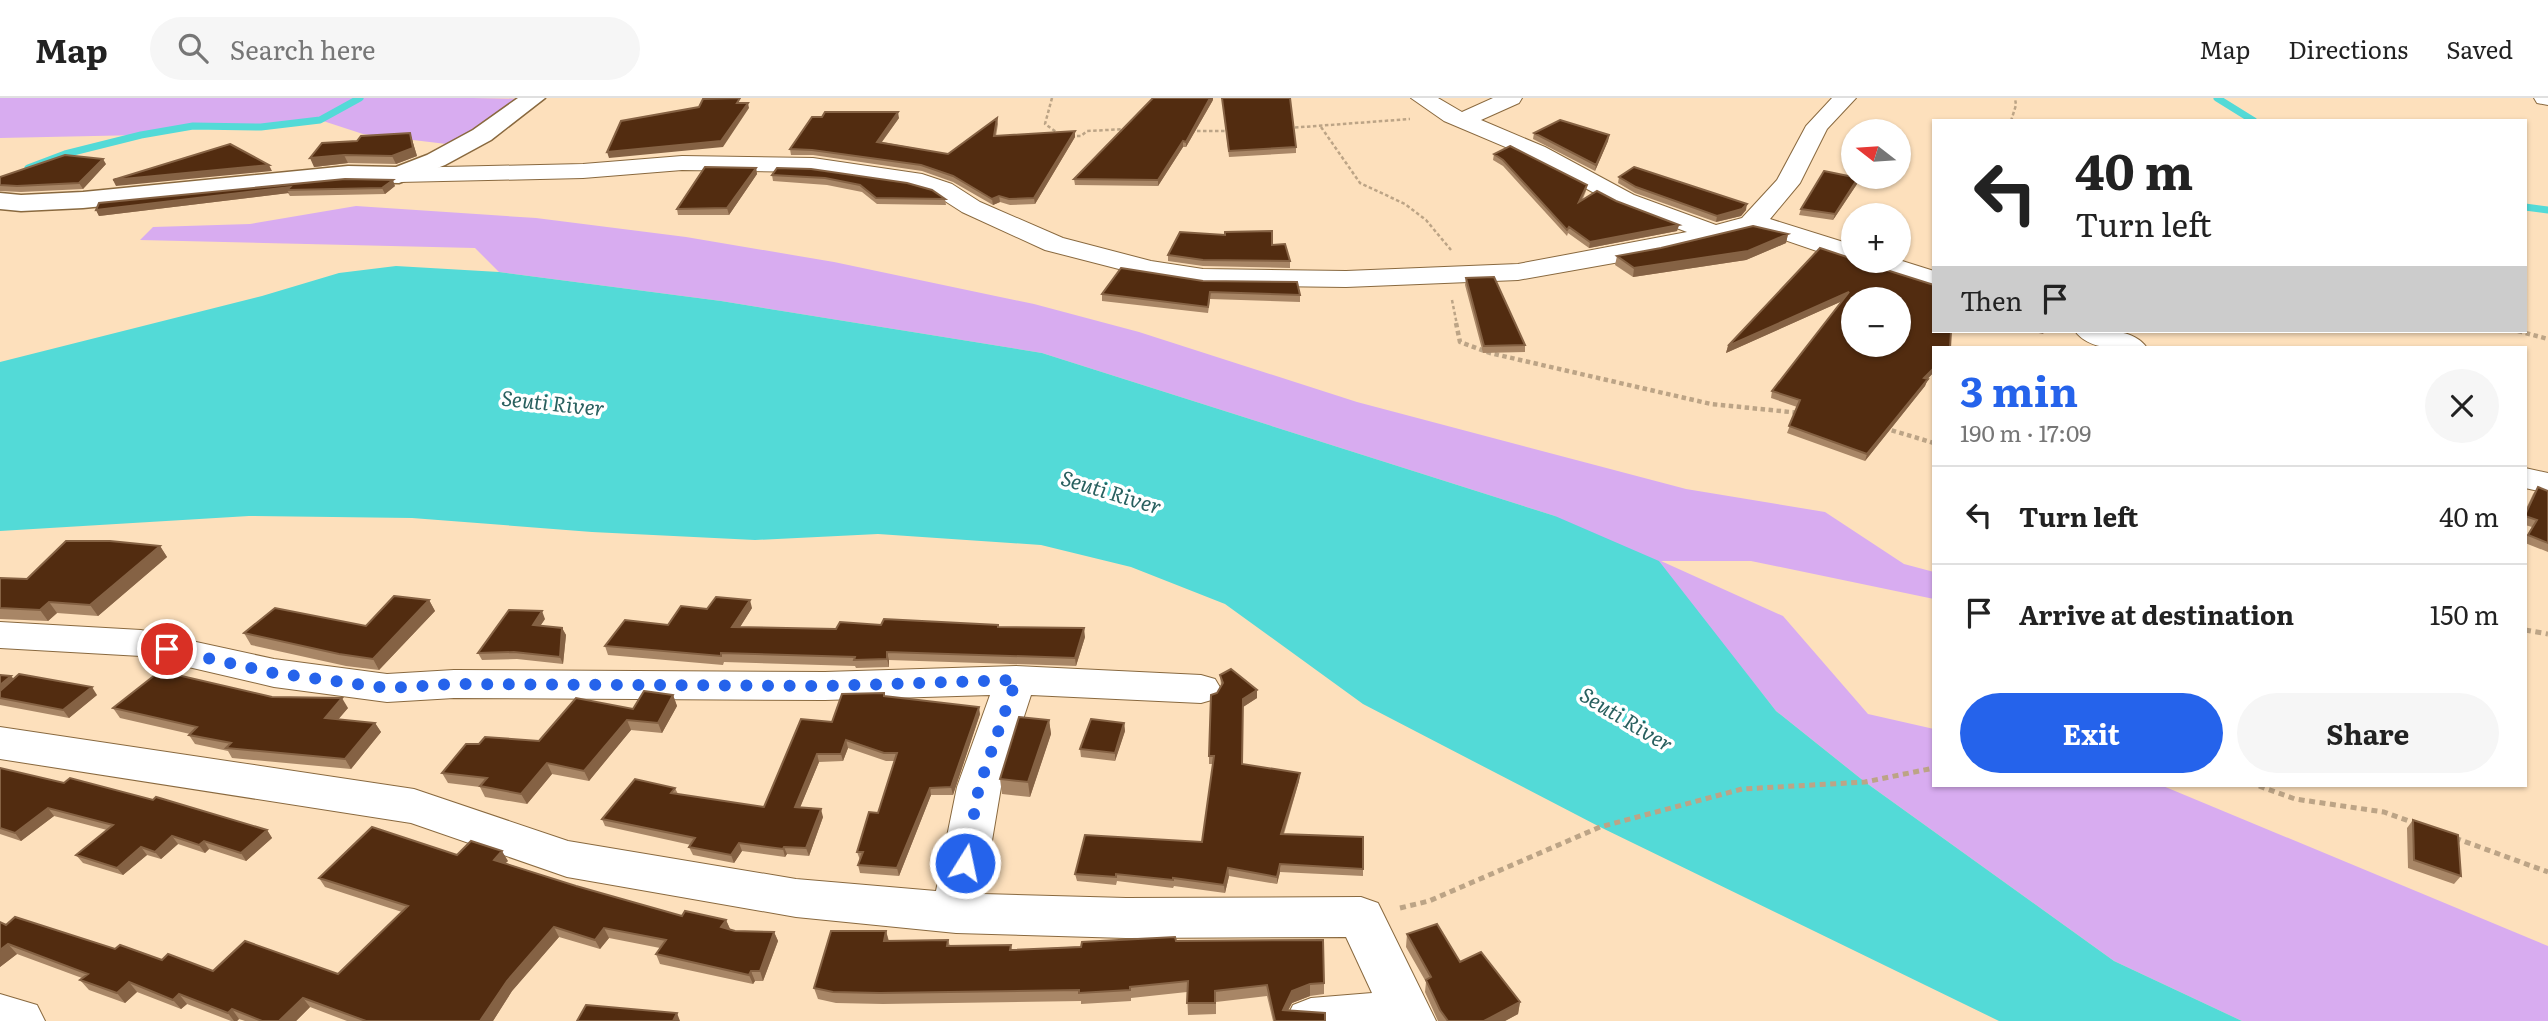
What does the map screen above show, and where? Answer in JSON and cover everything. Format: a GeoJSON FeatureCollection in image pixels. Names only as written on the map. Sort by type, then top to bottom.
{"type":"FeatureCollection","features":[{"type":"Feature","properties":{"kind":"street"},"geometry":{"type":"LineString","coordinates":[[399,174],[436,160],[482,135],[533,98]]}},
{"type":"Feature","properties":{"kind":"street"},"geometry":{"type":"LineString","coordinates":[[1422,98],[1458,118],[1537,152],[1625,201],[1717,233]]}},
{"type":"Feature","properties":{"kind":"street"},"geometry":{"type":"LineString","coordinates":[[1458,118],[1511,98]]}},
{"type":"Feature","properties":{"kind":"street"},"geometry":{"type":"LineString","coordinates":[[1751,224],[1788,183],[1817,125],[1845,98]]}},
{"type":"Feature","properties":{"kind":"street"},"geometry":{"type":"LineString","coordinates":[[0,201],[21,203],[83,200],[348,174],[583,171],[682,163],[813,165],[913,179],[943,188],[971,207],[1054,244],[1150,269],[1203,277],[1475,275],[1577,262],[1751,224],[1841,250]]}},
{"type":"Feature","properties":{"kind":"street"},"geometry":{"type":"LineString","coordinates":[[1911,273],[1932,279]]}},
{"type":"Feature","properties":{"kind":"street"},"geometry":{"type":"LineString","coordinates":[[2095,333],[2127,346]]}},
{"type":"Feature","properties":{"kind":"street"},"geometry":{"type":"LineString","coordinates":[[2527,479],[2548,484]]}},
{"type":"Feature","properties":{"kind":"street"},"geometry":{"type":"LineString","coordinates":[[0,635],[141,643],[274,673],[387,688],[454,684],[812,686],[1016,680],[1201,689]]}},
{"type":"Feature","properties":{"kind":"street"},"geometry":{"type":"LineString","coordinates":[[957,913],[979,787],[1016,680]]}},
{"type":"Feature","properties":{"kind":"street"},"geometry":{"type":"LineString","coordinates":[[0,743],[414,806],[566,859],[796,898],[957,913],[1126,918],[1361,917],[1409,1017],[1311,1021]]}},
{"type":"Feature","properties":{"kind":"street"},"geometry":{"type":"LineString","coordinates":[[0,1017],[19,1021]]}},
{"type":"Feature","properties":{"kind":"path"},"geometry":{"type":"LineString","coordinates":[[1052,98],[1045,124],[1061,136],[1081,136],[1087,131],[1126,130]]}},
{"type":"Feature","properties":{"kind":"path"},"geometry":{"type":"LineString","coordinates":[[2012,119],[2015,98]]}},
{"type":"Feature","properties":{"kind":"path"},"geometry":{"type":"LineString","coordinates":[[1280,128],[1458,118]]}},
{"type":"Feature","properties":{"kind":"path"},"geometry":{"type":"LineString","coordinates":[[1321,126],[1360,183],[1405,204],[1426,219],[1475,275]]}},
{"type":"Feature","properties":{"kind":"path"},"geometry":{"type":"LineString","coordinates":[[1189,131],[1240,130]]}},
{"type":"Feature","properties":{"kind":"path"},"geometry":{"type":"LineString","coordinates":[[1447,277],[1460,342],[1490,353],[1635,388],[1711,404],[1801,414]]}},
{"type":"Feature","properties":{"kind":"path"},"geometry":{"type":"LineString","coordinates":[[2526,333],[2548,339]]}},
{"type":"Feature","properties":{"kind":"path"},"geometry":{"type":"LineString","coordinates":[[1874,427],[1932,442]]}},
{"type":"Feature","properties":{"kind":"path"},"geometry":{"type":"LineString","coordinates":[[2527,630],[2548,634]]}},
{"type":"Feature","properties":{"kind":"path"},"geometry":{"type":"LineString","coordinates":[[1361,917],[1429,901],[1600,827],[1742,789],[1865,782],[1932,768]]}},
{"type":"Feature","properties":{"kind":"path"},"geometry":{"type":"LineString","coordinates":[[2262,787],[2295,799],[2384,812],[2422,826]]}},
{"type":"Feature","properties":{"kind":"path"},"geometry":{"type":"LineString","coordinates":[[2447,835],[2548,872]]}},
{"type":"Feature","properties":{"kind":"shaded area"},"geometry":{"type":"Polygon","coordinates":[[[0,98],[531,99],[463,146],[363,134],[320,120],[261,127],[193,126],[141,135],[0,138],[0,98]]]}},
{"type":"Feature","properties":{"kind":"shaded area"},"geometry":{"type":"Polygon","coordinates":[[[356,206],[536,218],[686,237],[834,262],[1034,304],[1139,332],[1357,402],[1686,489],[1825,512],[1904,564],[1932,571],[1932,599],[1751,561],[1661,561],[1783,616],[1868,714],[1932,729],[1932,787],[2165,787],[2548,946],[2548,1021],[2242,1021],[2114,961],[1865,782],[1776,711],[1719,639],[1555,516],[1042,353],[721,301],[499,272],[475,248],[140,240],[153,227],[250,224],[356,206]]]}},
{"type":"Feature","properties":{"kind":"water","name":"Seuti River"},"geometry":{"type":"Polygon","coordinates":[[[396,266],[499,272],[721,301],[1042,353],[1555,516],[1659,561],[1776,711],[1865,782],[2114,961],[2242,1021],[1999,1021],[1600,827],[1363,704],[1225,604],[1131,567],[1041,545],[878,534],[755,540],[592,532],[412,518],[249,516],[0,531],[0,362],[262,296],[339,273],[396,266]]]}},
{"type":"Feature","properties":{"kind":"building"},"geometry":{"type":"Polygon","coordinates":[[[740,98],[737,103],[748,103],[721,141],[607,152],[621,121],[699,107],[703,99],[740,98]]]}},
{"type":"Feature","properties":{"kind":"building"},"geometry":{"type":"Polygon","coordinates":[[[1153,98],[1210,98],[1186,142],[1183,141],[1158,180],[1074,179],[1153,98]]]}},
{"type":"Feature","properties":{"kind":"building"},"geometry":{"type":"Polygon","coordinates":[[[1222,98],[1290,98],[1296,147],[1229,151],[1222,98]]]}},
{"type":"Feature","properties":{"kind":"building"},"geometry":{"type":"Polygon","coordinates":[[[825,112],[898,112],[877,142],[948,154],[997,118],[994,136],[1075,131],[1034,198],[1009,199],[999,196],[992,199],[953,176],[921,165],[790,149],[812,117],[822,117],[825,112]]]}},
{"type":"Feature","properties":{"kind":"building"},"geometry":{"type":"Polygon","coordinates":[[[1560,120],[1609,135],[1596,165],[1534,133],[1560,120]]]}},
{"type":"Feature","properties":{"kind":"building"},"geometry":{"type":"Polygon","coordinates":[[[410,133],[413,148],[392,156],[344,155],[310,158],[322,143],[357,141],[361,136],[410,133]]]}},
{"type":"Feature","properties":{"kind":"building"},"geometry":{"type":"Polygon","coordinates":[[[230,144],[269,165],[113,180],[230,144]]]}},
{"type":"Feature","properties":{"kind":"building"},"geometry":{"type":"Polygon","coordinates":[[[1510,146],[1587,185],[1579,202],[1597,191],[1679,225],[1590,242],[1569,227],[1567,230],[1503,160],[1494,154],[1510,146]]]}},
{"type":"Feature","properties":{"kind":"building"},"geometry":{"type":"Polygon","coordinates":[[[65,155],[103,159],[79,183],[0,185],[0,177],[65,155]]]}},
{"type":"Feature","properties":{"kind":"building"},"geometry":{"type":"Polygon","coordinates":[[[705,167],[756,168],[727,208],[677,209],[705,167]]]}},
{"type":"Feature","properties":{"kind":"building"},"geometry":{"type":"Polygon","coordinates":[[[1634,167],[1747,204],[1742,209],[1717,216],[1636,187],[1619,177],[1634,167]]]}},
{"type":"Feature","properties":{"kind":"building"},"geometry":{"type":"Polygon","coordinates":[[[777,168],[811,169],[907,183],[932,190],[945,199],[876,198],[860,185],[825,178],[772,175],[777,168]]]}},
{"type":"Feature","properties":{"kind":"building"},"geometry":{"type":"Polygon","coordinates":[[[1824,171],[1841,174],[1841,189],[1851,189],[1835,214],[1801,209],[1824,171]]]}},
{"type":"Feature","properties":{"kind":"building"},"geometry":{"type":"Polygon","coordinates":[[[345,179],[393,180],[382,188],[287,190],[290,187],[96,210],[99,203],[345,179]]]}},
{"type":"Feature","properties":{"kind":"building"},"geometry":{"type":"Polygon","coordinates":[[[1753,226],[1788,234],[1748,251],[1634,268],[1617,256],[1661,248],[1753,226]]]}},
{"type":"Feature","properties":{"kind":"building"},"geometry":{"type":"Polygon","coordinates":[[[1272,231],[1272,245],[1285,244],[1290,261],[1203,260],[1168,255],[1180,232],[1225,235],[1225,232],[1272,231]]]}},
{"type":"Feature","properties":{"kind":"building"},"geometry":{"type":"Polygon","coordinates":[[[1820,248],[1841,255],[1841,273],[1896,273],[1932,284],[1932,333],[1951,333],[1950,346],[1932,346],[1932,370],[1924,378],[1928,379],[1867,454],[1789,426],[1800,400],[1772,391],[1841,302],[1841,357],[1911,357],[1911,287],[1841,287],[1841,296],[1728,346],[1820,248]]]}},
{"type":"Feature","properties":{"kind":"building"},"geometry":{"type":"Polygon","coordinates":[[[1121,268],[1203,281],[1297,282],[1300,295],[1210,292],[1208,307],[1102,294],[1121,268]]]}},
{"type":"Feature","properties":{"kind":"building"},"geometry":{"type":"Polygon","coordinates":[[[1494,277],[1525,345],[1484,346],[1466,278],[1494,277]]]}},
{"type":"Feature","properties":{"kind":"building"},"geometry":{"type":"Polygon","coordinates":[[[2538,487],[2548,491],[2548,543],[2528,535],[2537,520],[2527,517],[2538,487]]]}},
{"type":"Feature","properties":{"kind":"building"},"geometry":{"type":"Polygon","coordinates":[[[66,541],[110,541],[160,546],[90,605],[49,602],[40,610],[0,608],[0,578],[27,579],[66,541]]]}},
{"type":"Feature","properties":{"kind":"building"},"geometry":{"type":"Polygon","coordinates":[[[394,596],[429,600],[373,659],[244,633],[275,608],[366,626],[394,596]]]}},
{"type":"Feature","properties":{"kind":"building"},"geometry":{"type":"Polygon","coordinates":[[[716,597],[750,600],[732,627],[836,629],[840,622],[881,625],[884,619],[998,627],[1084,628],[1075,658],[887,652],[887,659],[854,660],[855,657],[721,653],[721,656],[605,646],[625,620],[668,625],[681,606],[707,609],[716,597]]]}},
{"type":"Feature","properties":{"kind":"building"},"geometry":{"type":"Polygon","coordinates":[[[509,610],[542,611],[533,625],[562,628],[560,657],[514,652],[478,653],[509,610]]]}},
{"type":"Feature","properties":{"kind":"building"},"geometry":{"type":"Polygon","coordinates":[[[1231,669],[1257,690],[1243,699],[1242,764],[1300,773],[1281,834],[1363,837],[1363,869],[1280,864],[1277,877],[1228,868],[1224,885],[1173,878],[1075,874],[1085,835],[1202,842],[1214,756],[1209,756],[1211,695],[1217,693],[1223,683],[1220,675],[1231,669]]]}},
{"type":"Feature","properties":{"kind":"building"},"geometry":{"type":"Polygon","coordinates":[[[160,671],[272,697],[342,698],[325,718],[375,723],[345,759],[226,748],[231,743],[189,735],[197,727],[113,708],[160,671]]]}},
{"type":"Feature","properties":{"kind":"building"},"geometry":{"type":"Polygon","coordinates":[[[19,674],[92,687],[63,710],[0,698],[0,691],[19,674]]]}},
{"type":"Feature","properties":{"kind":"building"},"geometry":{"type":"Polygon","coordinates":[[[0,675],[11,676],[0,685],[0,675]]]}},
{"type":"Feature","properties":{"kind":"building"},"geometry":{"type":"Polygon","coordinates":[[[644,691],[673,695],[658,723],[627,720],[584,771],[547,763],[521,794],[480,786],[487,778],[442,773],[466,744],[479,744],[485,737],[539,741],[576,698],[633,709],[644,691]]]}},
{"type":"Feature","properties":{"kind":"building"},"geometry":{"type":"Polygon","coordinates":[[[884,693],[884,696],[979,707],[951,787],[930,788],[897,868],[858,865],[863,852],[857,852],[869,812],[878,813],[897,753],[884,753],[846,740],[841,754],[817,754],[795,807],[821,809],[806,848],[783,849],[739,843],[731,855],[689,847],[695,838],[602,819],[635,779],[675,788],[671,793],[764,807],[801,719],[832,722],[842,694],[884,693]]]}},
{"type":"Feature","properties":{"kind":"building"},"geometry":{"type":"Polygon","coordinates":[[[1019,717],[1049,720],[1028,782],[1000,779],[1019,717]]]}},
{"type":"Feature","properties":{"kind":"building"},"geometry":{"type":"Polygon","coordinates":[[[1091,719],[1124,723],[1115,753],[1080,749],[1091,719]]]}},
{"type":"Feature","properties":{"kind":"building"},"geometry":{"type":"Polygon","coordinates":[[[0,768],[64,783],[70,778],[153,800],[156,797],[267,830],[241,853],[204,841],[199,845],[172,836],[155,852],[141,847],[117,868],[76,855],[113,825],[48,808],[15,833],[0,828],[0,768]]]}},
{"type":"Feature","properties":{"kind":"building"},"geometry":{"type":"Polygon","coordinates":[[[2413,820],[2458,835],[2461,876],[2414,860],[2413,820]]]}},
{"type":"Feature","properties":{"kind":"building"},"geometry":{"type":"Polygon","coordinates":[[[372,827],[457,855],[471,841],[502,851],[494,860],[576,886],[682,916],[685,911],[726,920],[721,927],[735,931],[774,932],[760,971],[751,971],[749,975],[656,954],[666,940],[604,928],[595,940],[554,927],[507,981],[480,1021],[366,1021],[303,998],[279,1021],[262,1021],[232,1009],[228,1013],[179,994],[173,1000],[129,982],[117,993],[80,980],[88,974],[8,944],[0,950],[0,922],[6,925],[15,917],[115,949],[120,945],[162,960],[168,954],[213,971],[245,941],[338,974],[408,906],[319,878],[372,827]]]}},
{"type":"Feature","properties":{"kind":"building"},"geometry":{"type":"Polygon","coordinates":[[[1437,924],[1460,962],[1481,952],[1520,1002],[1484,1021],[1448,1021],[1426,980],[1431,977],[1407,934],[1437,924]]]}},
{"type":"Feature","properties":{"kind":"building"},"geometry":{"type":"Polygon","coordinates":[[[831,931],[886,931],[884,941],[948,940],[947,946],[1011,945],[1010,950],[1081,947],[1082,942],[1175,937],[1176,941],[1323,940],[1324,983],[1310,984],[1292,991],[1283,1010],[1325,1013],[1325,1021],[1275,1021],[1267,985],[1215,991],[1215,1003],[1187,1003],[1188,981],[1130,987],[1130,990],[1079,993],[1079,990],[833,992],[814,988],[831,931]]]}},
{"type":"Feature","properties":{"kind":"building"},"geometry":{"type":"Polygon","coordinates":[[[586,1005],[677,1013],[673,1021],[577,1021],[586,1005]]]}},
{"type":"Feature","properties":{"kind":"waterway"},"geometry":{"type":"LineString","coordinates":[[28,168],[65,154],[141,135],[193,126],[261,127],[320,120],[360,98]]}},
{"type":"Feature","properties":{"kind":"waterway"},"geometry":{"type":"LineString","coordinates":[[2217,98],[2251,119]]}},
{"type":"Feature","properties":{"kind":"waterway"},"geometry":{"type":"LineString","coordinates":[[2527,207],[2548,210]]}},
{"type":"Feature","properties":{"kind":"route"},"geometry":{"type":"LineString","coordinates":[[167,649],[274,673],[387,688],[454,684],[825,686],[1016,680],[979,787],[965,863]]}}]}
